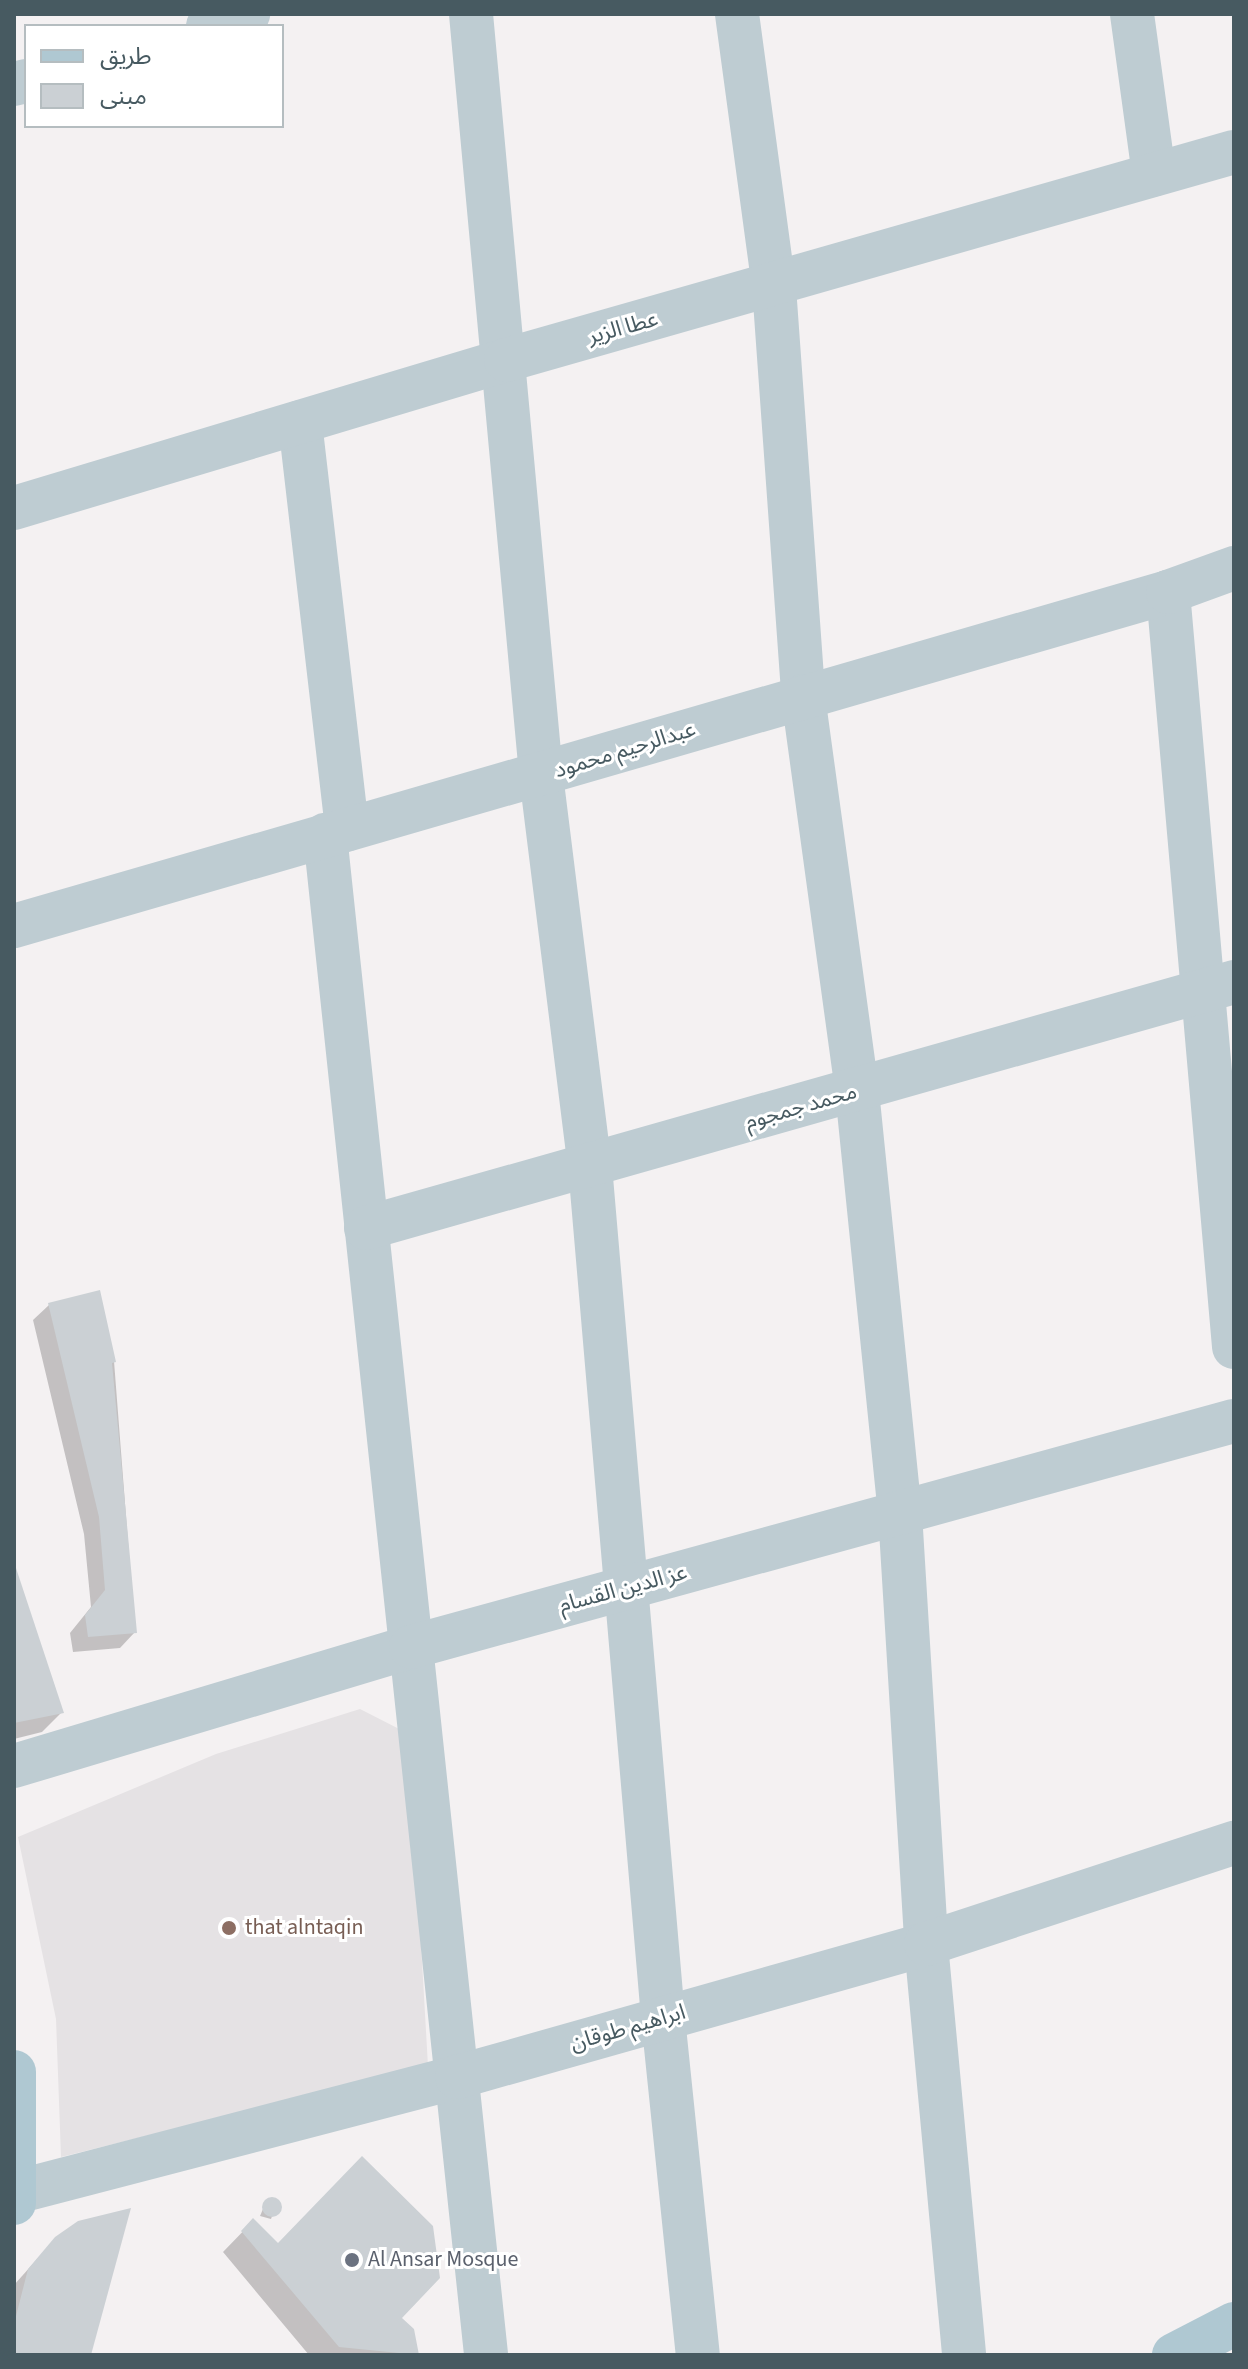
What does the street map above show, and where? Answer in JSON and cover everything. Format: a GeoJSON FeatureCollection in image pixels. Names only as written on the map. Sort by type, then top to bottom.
{"type":"FeatureCollection","features":[{"type":"Feature","properties":{"kind":"main road"},"geometry":{"type":"LineString","coordinates":[[14,2072],[15,2197]]}},
{"type":"Feature","properties":{"kind":"main road"},"geometry":{"type":"LineString","coordinates":[[1174,2355],[1234,2324]]}},
{"type":"Feature","properties":{"kind":"street"},"geometry":{"type":"LineString","coordinates":[[215,24],[248,14]]}},
{"type":"Feature","properties":{"kind":"street"},"geometry":{"type":"LineString","coordinates":[[471,14],[506,360],[541,775],[590,1166],[663,2018],[698,2355]]}},
{"type":"Feature","properties":{"kind":"street"},"geometry":{"type":"LineString","coordinates":[[737,14],[774,287],[803,696],[857,1091],[900,1513],[926,1944],[964,2355]]}},
{"type":"Feature","properties":{"kind":"street"},"geometry":{"type":"LineString","coordinates":[[1132,14],[1154,174]]}},
{"type":"Feature","properties":{"kind":"street","name":"عطا الزير"},"geometry":{"type":"LineString","coordinates":[[14,508],[506,360],[774,287],[1234,152]]}},
{"type":"Feature","properties":{"kind":"street"},"geometry":{"type":"LineString","coordinates":[[300,422],[336,832],[366,1228],[486,2355]]}},
{"type":"Feature","properties":{"kind":"street","name":"عبدالرحيم محمود"},"geometry":{"type":"LineString","coordinates":[[14,926],[1168,592],[1234,568]]}},
{"type":"Feature","properties":{"kind":"street"},"geometry":{"type":"LineString","coordinates":[[1168,592],[1217,987],[1234,1347]]}},
{"type":"Feature","properties":{"kind":"street","name":"محمد جمجوم"},"geometry":{"type":"LineString","coordinates":[[366,1228],[1217,987]]}},
{"type":"Feature","properties":{"kind":"street","name":"عز الدين القسام"},"geometry":{"type":"LineString","coordinates":[[14,1766],[411,1647],[1234,1421]]}},
{"type":"Feature","properties":{"kind":"street","name":"ابراهيم طوقان"},"geometry":{"type":"LineString","coordinates":[[15,2197],[457,2077],[926,1944],[1234,1843]]}},
{"type":"Feature","properties":{"kind":"shaded area","name":"that alntaqin"},"geometry":{"type":"Polygon","coordinates":[[[360,1709],[409,1734],[428,2066],[61,2157],[56,2019],[18,1837],[216,1754],[360,1709]]]}},
{"type":"Feature","properties":{"kind":"building"},"geometry":{"type":"Polygon","coordinates":[[[100,1290],[116,1362],[112,1363],[137,1633],[88,1637],[85,1615],[105,1590],[99,1517],[48,1303],[100,1290]]]}},
{"type":"Feature","properties":{"kind":"building"},"geometry":{"type":"Polygon","coordinates":[[[14,1565],[64,1713],[14,1723],[14,1565]]]}},
{"type":"Feature","properties":{"kind":"building","name":"Al Ansar Mosque"},"geometry":{"type":"Polygon","coordinates":[[[362,2156],[433,2226],[440,2278],[402,2318],[414,2329],[419,2355],[339,2347],[241,2231],[253,2218],[278,2243],[362,2156]]]}},
{"type":"Feature","properties":{"kind":"building"},"geometry":{"type":"Polygon","coordinates":[[[272,2197],[279,2200],[282,2207],[279,2214],[272,2217],[265,2214],[262,2207],[265,2200],[272,2197]]]}},
{"type":"Feature","properties":{"kind":"building"},"geometry":{"type":"Polygon","coordinates":[[[131,2208],[91,2355],[14,2355],[14,2324],[28,2269],[55,2237],[78,2221],[131,2208]]]}},
{"type":"Feature","properties":{"kind":"place","name":"that alntaqin"},"geometry":{"type":"Point","coordinates":[229,1928]}},
{"type":"Feature","properties":{"kind":"place","name":"Al Ansar Mosque"},"geometry":{"type":"Point","coordinates":[352,2260]}}]}
